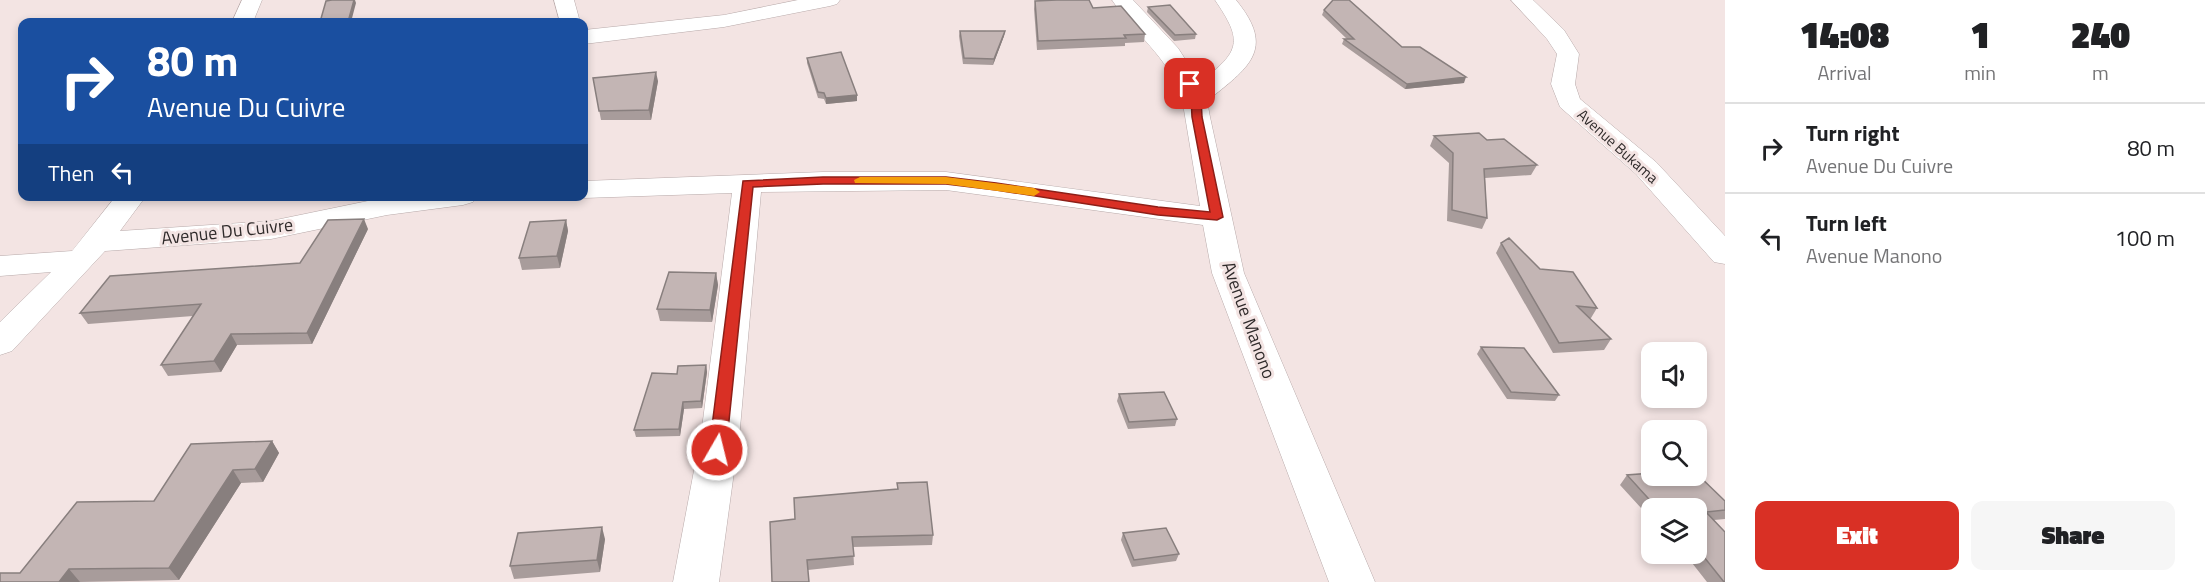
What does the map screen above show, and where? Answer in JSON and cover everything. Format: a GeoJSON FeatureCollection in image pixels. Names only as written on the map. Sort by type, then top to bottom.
{"type":"FeatureCollection","features":[{"type":"Feature","properties":{"kind":"street"},"geometry":{"type":"LineString","coordinates":[[245,18],[252,0]]}},
{"type":"Feature","properties":{"kind":"street"},"geometry":{"type":"LineString","coordinates":[[564,0],[569,18]]}},
{"type":"Feature","properties":{"kind":"street"},"geometry":{"type":"LineString","coordinates":[[588,37],[724,21],[830,0]]}},
{"type":"Feature","properties":{"kind":"street","name":"Avenue Manono"},"geometry":{"type":"LineString","coordinates":[[1122,0],[1179,63],[1196,97],[1197,117],[1228,273],[1352,582]]}},
{"type":"Feature","properties":{"kind":"street"},"geometry":{"type":"LineString","coordinates":[[1196,97],[1236,62],[1244,48],[1246,36],[1226,0]]}},
{"type":"Feature","properties":{"kind":"street","name":"Avenue Bukama"},"geometry":{"type":"LineString","coordinates":[[1521,0],[1556,35],[1568,54],[1563,84],[1569,102],[1714,230],[1725,255]]}},
{"type":"Feature","properties":{"kind":"street"},"geometry":{"type":"LineString","coordinates":[[588,189],[823,180],[946,181],[996,186],[1158,211],[1217,217]]}},
{"type":"Feature","properties":{"kind":"street"},"geometry":{"type":"LineString","coordinates":[[696,582],[721,428],[747,184]]}},
{"type":"Feature","properties":{"kind":"street"},"geometry":{"type":"LineString","coordinates":[[0,343],[89,251],[128,201]]}},
{"type":"Feature","properties":{"kind":"street","name":"Avenue Du Cuivre"},"geometry":{"type":"LineString","coordinates":[[0,266],[89,251],[271,230],[387,206],[425,201]]}},
{"type":"Feature","properties":{"kind":"building"},"geometry":{"type":"Polygon","coordinates":[[[354,0],[349,18],[321,18],[326,1],[354,0]]]}},
{"type":"Feature","properties":{"kind":"building"},"geometry":{"type":"Polygon","coordinates":[[[1089,0],[1093,8],[1121,6],[1145,34],[1124,35],[1126,38],[1038,41],[1035,1],[1089,0]]]}},
{"type":"Feature","properties":{"kind":"building"},"geometry":{"type":"Polygon","coordinates":[[[1333,0],[1349,0],[1402,47],[1420,47],[1466,77],[1407,84],[1344,39],[1354,39],[1324,10],[1333,0]]]}},
{"type":"Feature","properties":{"kind":"building"},"geometry":{"type":"Polygon","coordinates":[[[1170,5],[1196,34],[1175,35],[1148,7],[1170,5]]]}},
{"type":"Feature","properties":{"kind":"building"},"geometry":{"type":"Polygon","coordinates":[[[960,31],[1005,31],[994,59],[964,58],[960,31]]]}},
{"type":"Feature","properties":{"kind":"building"},"geometry":{"type":"Polygon","coordinates":[[[841,52],[857,95],[826,98],[824,93],[818,92],[807,58],[841,52]]]}},
{"type":"Feature","properties":{"kind":"building"},"geometry":{"type":"Polygon","coordinates":[[[656,72],[649,110],[599,111],[593,78],[656,72]]]}},
{"type":"Feature","properties":{"kind":"building"},"geometry":{"type":"Polygon","coordinates":[[[1479,133],[1487,140],[1504,139],[1537,165],[1484,169],[1487,218],[1452,210],[1453,153],[1434,136],[1479,133]]]}},
{"type":"Feature","properties":{"kind":"building"},"geometry":{"type":"Polygon","coordinates":[[[364,219],[307,333],[231,334],[214,361],[161,365],[201,304],[80,313],[110,276],[300,263],[328,220],[364,219]]]}},
{"type":"Feature","properties":{"kind":"building"},"geometry":{"type":"Polygon","coordinates":[[[566,220],[557,256],[519,258],[530,222],[566,220]]]}},
{"type":"Feature","properties":{"kind":"building"},"geometry":{"type":"Polygon","coordinates":[[[1509,238],[1540,269],[1573,272],[1597,308],[1577,306],[1611,339],[1559,343],[1501,243],[1509,238]]]}},
{"type":"Feature","properties":{"kind":"building"},"geometry":{"type":"Polygon","coordinates":[[[669,272],[716,273],[710,310],[657,309],[669,272]]]}},
{"type":"Feature","properties":{"kind":"building"},"geometry":{"type":"Polygon","coordinates":[[[1481,347],[1524,348],[1559,395],[1511,392],[1481,347]]]}},
{"type":"Feature","properties":{"kind":"building"},"geometry":{"type":"Polygon","coordinates":[[[706,365],[701,401],[683,402],[679,429],[634,430],[652,373],[677,374],[678,366],[706,365]]]}},
{"type":"Feature","properties":{"kind":"building"},"geometry":{"type":"Polygon","coordinates":[[[1164,392],[1177,419],[1129,422],[1119,394],[1164,392]]]}},
{"type":"Feature","properties":{"kind":"building"},"geometry":{"type":"Polygon","coordinates":[[[272,441],[255,469],[233,470],[169,568],[69,569],[59,582],[0,582],[0,573],[20,573],[77,502],[154,501],[191,444],[272,441]]]}},
{"type":"Feature","properties":{"kind":"building"},"geometry":{"type":"Polygon","coordinates":[[[1641,474],[1641,486],[1707,486],[1707,484],[1725,501],[1725,510],[1707,512],[1707,498],[1648,498],[1627,475],[1641,474]]]}},
{"type":"Feature","properties":{"kind":"building"},"geometry":{"type":"Polygon","coordinates":[[[927,482],[933,535],[852,537],[854,556],[807,560],[809,582],[772,582],[770,522],[795,519],[794,498],[898,489],[897,483],[927,482]]]}},
{"type":"Feature","properties":{"kind":"building"},"geometry":{"type":"Polygon","coordinates":[[[1707,513],[1725,532],[1724,582],[1707,561],[1707,513]]]}},
{"type":"Feature","properties":{"kind":"building"},"geometry":{"type":"Polygon","coordinates":[[[602,527],[597,560],[510,566],[518,533],[602,527]]]}},
{"type":"Feature","properties":{"kind":"building"},"geometry":{"type":"Polygon","coordinates":[[[1166,528],[1179,554],[1134,560],[1123,533],[1166,528]]]}},
{"type":"Feature","properties":{"kind":"slow traffic"},"geometry":{"type":"LineString","coordinates":[[860,180],[946,181],[1034,192]]}},
{"type":"Feature","properties":{"kind":"route"},"geometry":{"type":"LineString","coordinates":[[717,450],[747,184],[823,180],[946,181],[996,186],[1158,211],[1217,217],[1197,117],[1196,97],[1190,84]]}}]}
